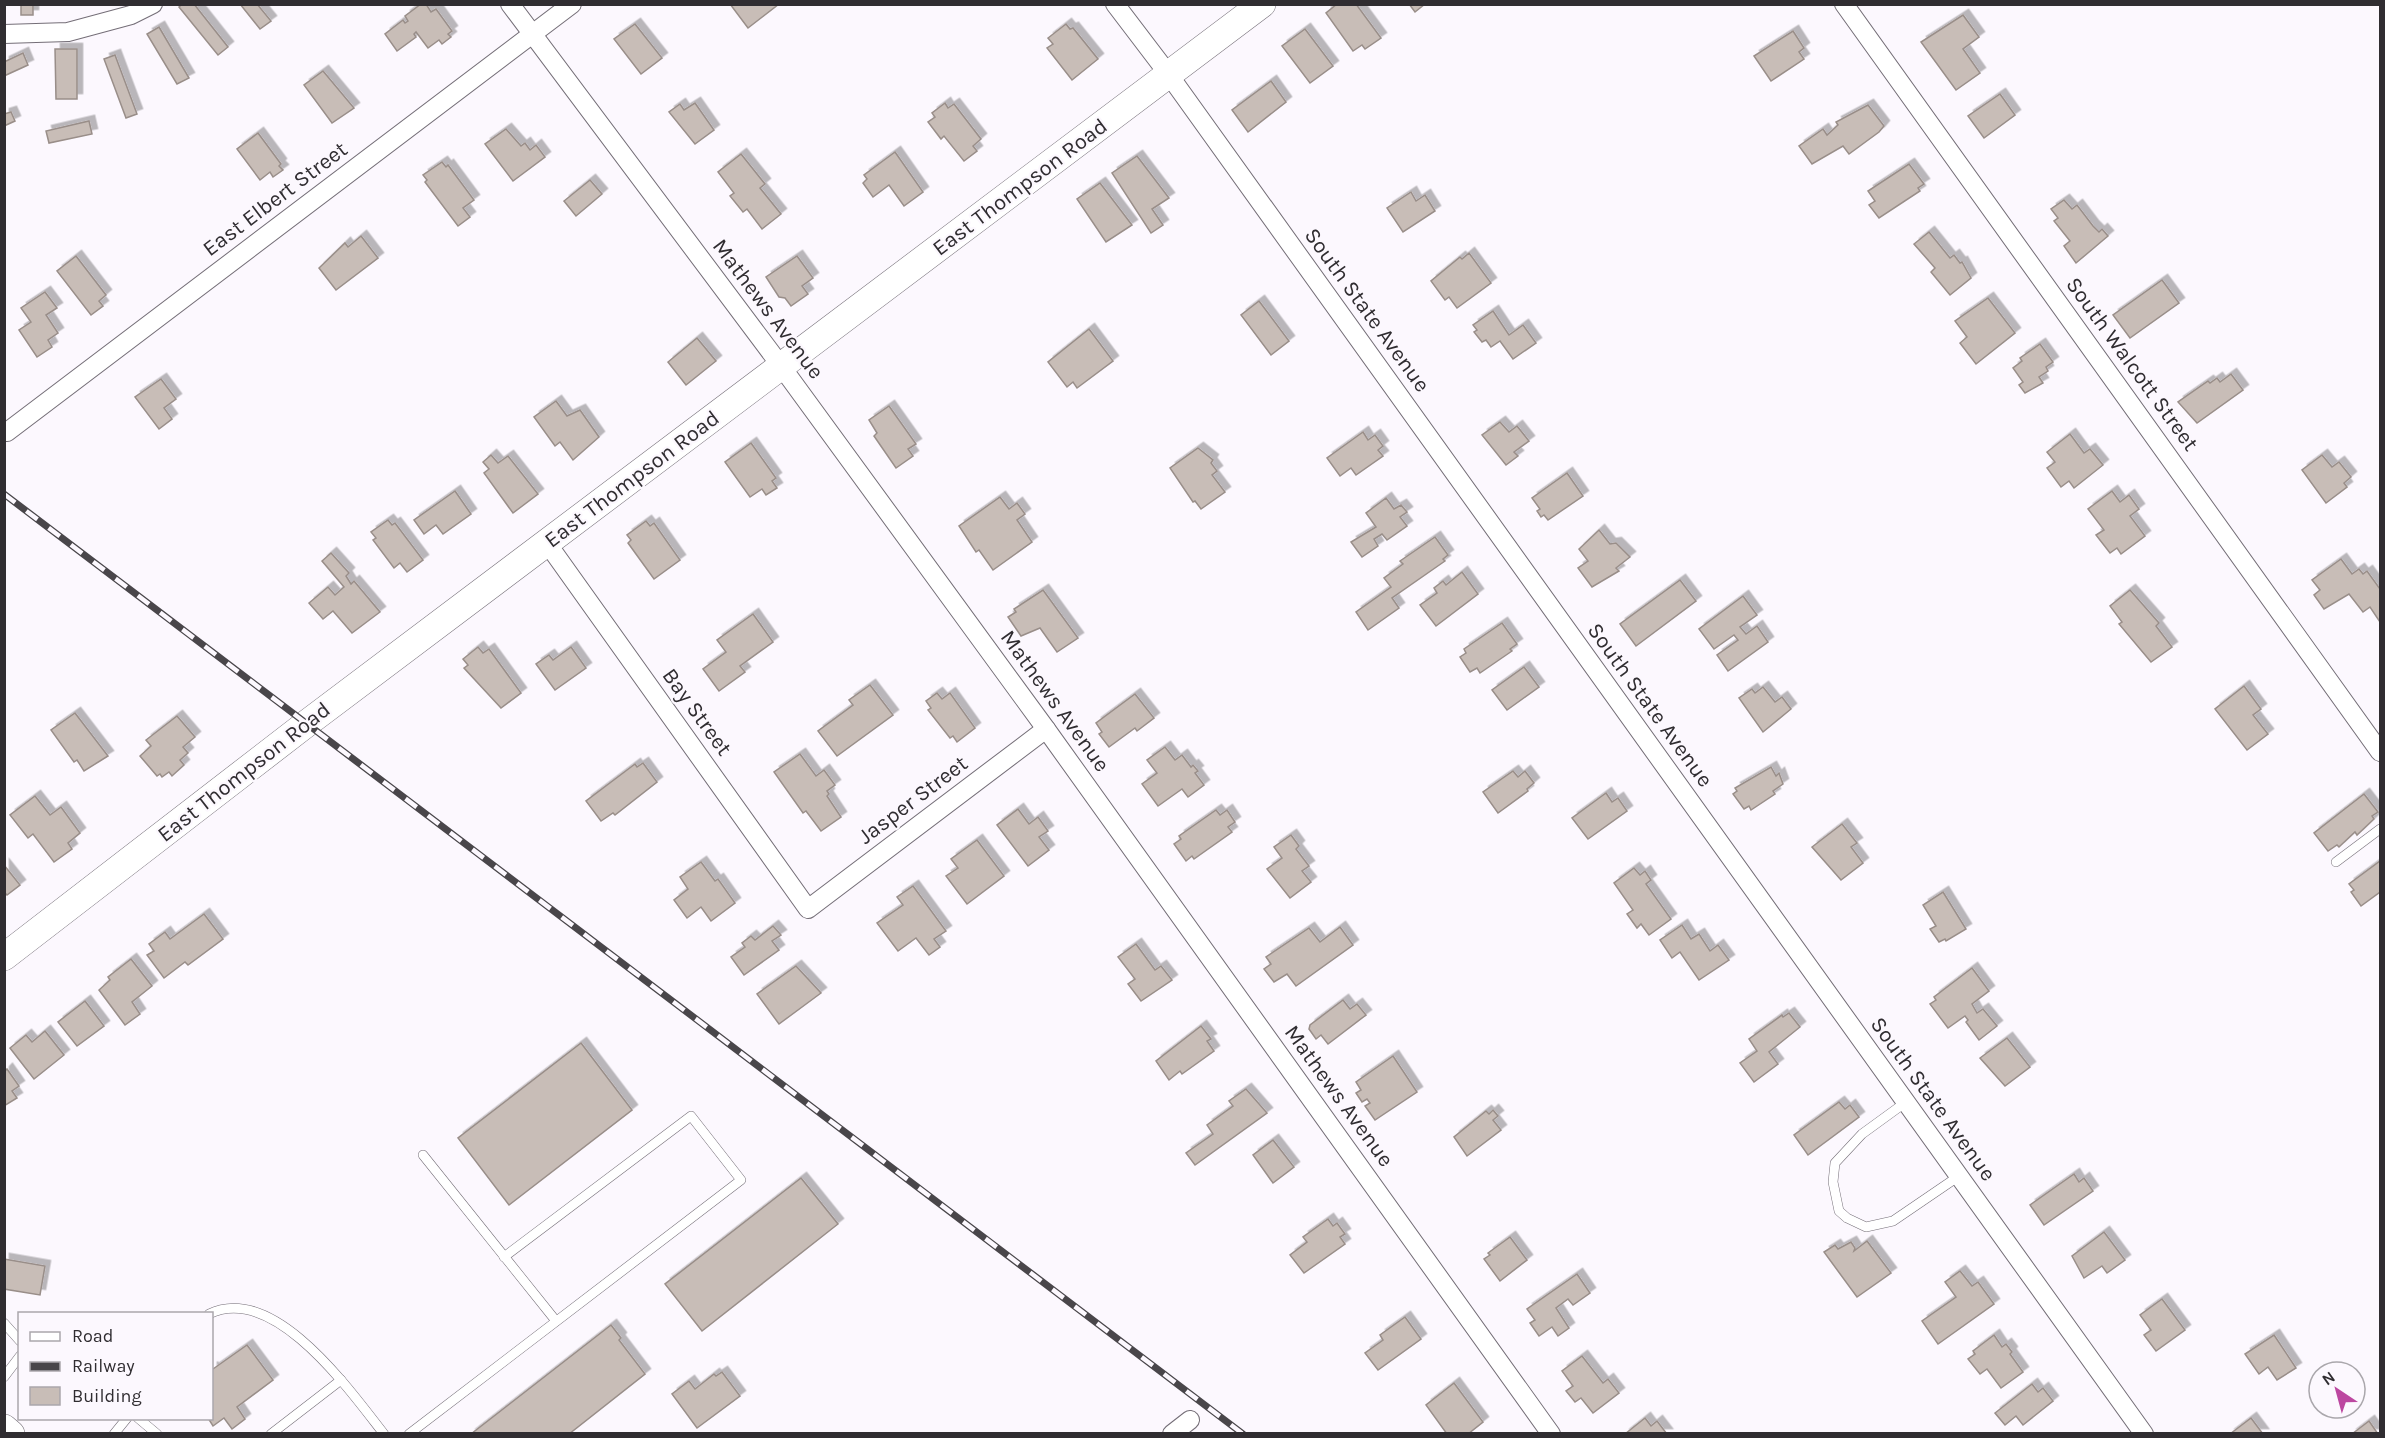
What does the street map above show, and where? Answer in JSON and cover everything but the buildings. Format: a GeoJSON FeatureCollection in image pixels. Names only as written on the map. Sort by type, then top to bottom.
{"type":"FeatureCollection","features":[{"type":"Feature","properties":{"kind":"main road","name":"East Thompson Road"},"geometry":{"type":"LineString","coordinates":[[4,957],[296,731],[1262,4]]}},
{"type":"Feature","properties":{"kind":"main road"},"geometry":{"type":"LineString","coordinates":[[4,1428],[11,1434]]}},
{"type":"Feature","properties":{"kind":"street"},"geometry":{"type":"LineString","coordinates":[[4,34],[49,34],[86,28],[131,15],[153,4]]}},
{"type":"Feature","properties":{"kind":"street","name":"Mathews Avenue"},"geometry":{"type":"LineString","coordinates":[[510,4],[781,366],[1046,729],[1551,1434]]}},
{"type":"Feature","properties":{"kind":"street","name":"East Elbert Street"},"geometry":{"type":"LineString","coordinates":[[7,432],[572,4]]}},
{"type":"Feature","properties":{"kind":"street","name":"South Walcott Street"},"geometry":{"type":"LineString","coordinates":[[1844,4],[2380,752]]}},
{"type":"Feature","properties":{"kind":"street","name":"South State Avenue"},"geometry":{"type":"LineString","coordinates":[[1118,5],[2144,1434]]}},
{"type":"Feature","properties":{"kind":"street","name":"Bay Street"},"geometry":{"type":"LineString","coordinates":[[547,543],[808,909]]}},
{"type":"Feature","properties":{"kind":"street","name":"Jasper Street"},"geometry":{"type":"LineString","coordinates":[[808,909],[1046,729]]}},
{"type":"Feature","properties":{"kind":"street"},"geometry":{"type":"LineString","coordinates":[[1172,1434],[1190,1420]]}},
{"type":"Feature","properties":{"kind":"lane"},"geometry":{"type":"LineString","coordinates":[[2336,862],[2380,829]]}},
{"type":"Feature","properties":{"kind":"lane"},"geometry":{"type":"LineString","coordinates":[[1906,1102],[1862,1134],[1835,1163],[1833,1182],[1839,1211],[1847,1218],[1866,1227],[1893,1221],[1959,1176]]}},
{"type":"Feature","properties":{"kind":"lane"},"geometry":{"type":"LineString","coordinates":[[409,1434],[741,1180],[691,1116],[504,1257]]}},
{"type":"Feature","properties":{"kind":"lane"},"geometry":{"type":"LineString","coordinates":[[423,1155],[556,1321]]}},
{"type":"Feature","properties":{"kind":"lane"},"geometry":{"type":"LineString","coordinates":[[213,1312],[220,1308],[246,1310],[268,1317],[304,1340],[341,1380],[384,1434]]}},
{"type":"Feature","properties":{"kind":"lane"},"geometry":{"type":"LineString","coordinates":[[4,1323],[18,1339]]}},
{"type":"Feature","properties":{"kind":"lane"},"geometry":{"type":"LineString","coordinates":[[4,1377],[18,1359]]}},
{"type":"Feature","properties":{"kind":"lane"},"geometry":{"type":"LineString","coordinates":[[271,1434],[341,1380]]}},
{"type":"Feature","properties":{"kind":"lane"},"geometry":{"type":"LineString","coordinates":[[114,1434],[126,1420]]}},
{"type":"Feature","properties":{"kind":"lane"},"geometry":{"type":"LineString","coordinates":[[139,1420],[157,1434]]}},
{"type":"Feature","properties":{"kind":"railway"},"geometry":{"type":"LineString","coordinates":[[4,494],[1243,1434]]}}]}
